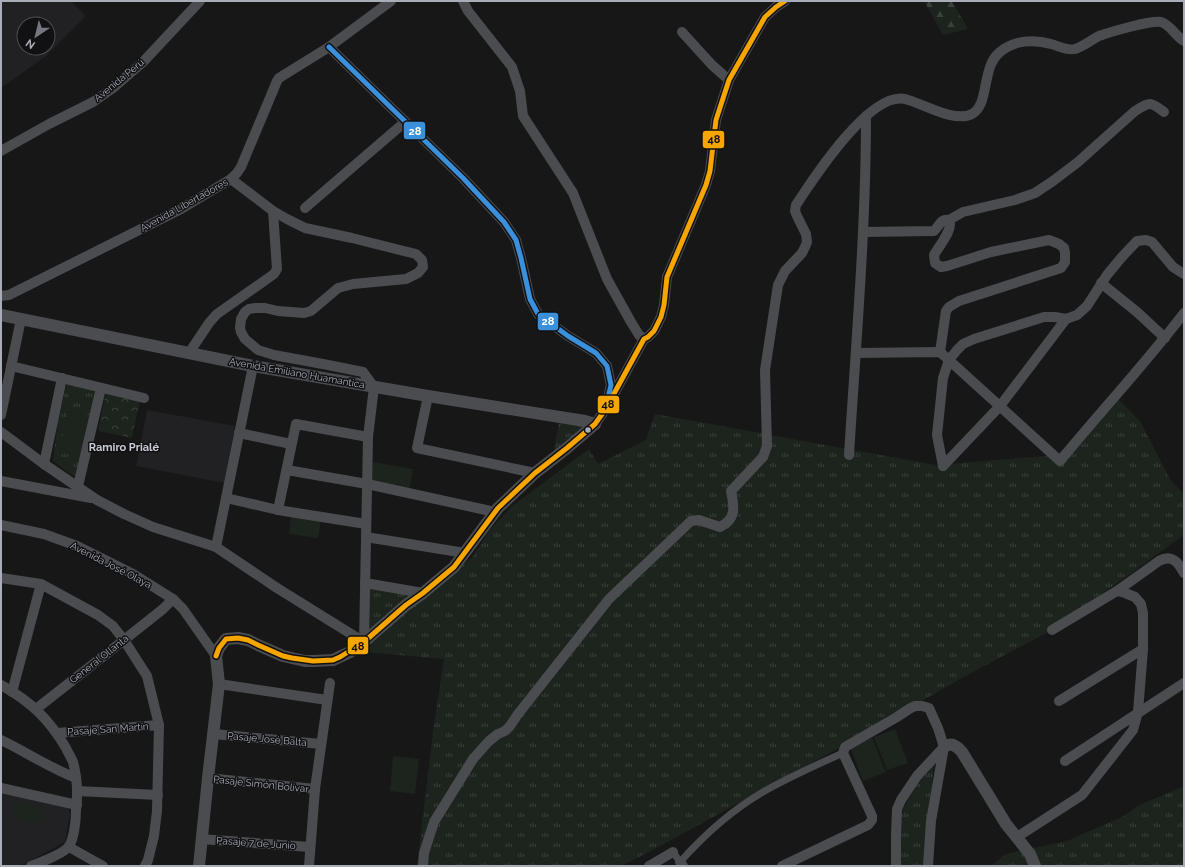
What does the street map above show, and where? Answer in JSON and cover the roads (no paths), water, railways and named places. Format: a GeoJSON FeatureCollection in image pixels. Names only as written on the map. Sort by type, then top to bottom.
{"type":"FeatureCollection","features":[{"type":"Feature","properties":{"kind":"street","name":"Avenida Perú"},"geometry":{"type":"LineString","coordinates":[[1,152],[49,124],[93,102],[113,88],[143,62],[200,1]]}},
{"type":"Feature","properties":{"kind":"street","name":"Avenida Libertadores"},"geometry":{"type":"LineString","coordinates":[[1,296],[9,295],[180,209],[231,179],[241,167],[277,81],[282,76],[329,47],[391,1]]}},
{"type":"Feature","properties":{"kind":"street"},"geometry":{"type":"LineString","coordinates":[[463,1],[468,11],[512,67],[520,91],[522,116],[573,193],[607,279],[639,335],[644,339]]}},
{"type":"Feature","properties":{"kind":"street"},"geometry":{"type":"LineString","coordinates":[[199,866],[219,684],[216,656],[219,648],[226,639],[238,638],[248,640],[283,656],[292,658],[314,661],[333,660],[340,657],[364,642],[406,605],[454,567],[498,508],[535,473],[595,424],[605,410],[644,339],[654,331],[661,318],[667,277],[706,185],[710,172],[716,120],[729,80],[765,17],[785,1]]}},
{"type":"Feature","properties":{"kind":"street"},"geometry":{"type":"LineString","coordinates":[[423,866],[424,853],[434,822],[473,759],[489,741],[510,726],[609,599],[691,521],[699,520],[720,527],[726,524],[732,516],[733,506],[731,490],[763,457],[767,446],[765,370],[778,285],[780,278],[802,253],[807,242],[806,234],[795,211],[796,205],[834,151],[853,128],[866,116],[889,100],[906,99],[958,117],[974,113],[985,92],[988,70],[993,60],[998,53],[1007,47],[1018,43],[1036,41],[1073,49],[1099,36],[1151,22],[1161,22],[1170,27],[1184,41]]}},
{"type":"Feature","properties":{"kind":"street"},"geometry":{"type":"LineString","coordinates":[[682,32],[712,65],[729,80]]}},
{"type":"Feature","properties":{"kind":"street"},"geometry":{"type":"LineString","coordinates":[[329,47],[463,178],[504,222],[516,240],[530,299],[538,314],[568,336],[596,353],[607,366],[612,385],[605,410]]}},
{"type":"Feature","properties":{"kind":"street"},"geometry":{"type":"LineString","coordinates":[[863,232],[934,231],[945,219],[949,220],[963,212],[1015,200],[1035,193],[1053,182],[1078,162],[1135,111],[1145,105],[1150,104],[1156,106],[1164,112]]}},
{"type":"Feature","properties":{"kind":"street"},"geometry":{"type":"LineString","coordinates":[[849,455],[863,232],[866,116]]}},
{"type":"Feature","properties":{"kind":"street"},"geometry":{"type":"LineString","coordinates":[[304,208],[405,122]]}},
{"type":"Feature","properties":{"kind":"street"},"geometry":{"type":"LineString","coordinates":[[231,179],[273,211],[305,228],[416,254],[422,260],[423,268],[418,273],[406,279],[353,284],[338,288],[311,311],[304,313],[256,308],[249,309],[245,312],[240,323],[241,332],[245,339],[258,350],[274,356],[363,372],[374,387],[368,437],[364,642]]}},
{"type":"Feature","properties":{"kind":"street"},"geometry":{"type":"LineString","coordinates":[[189,353],[209,323],[217,314],[274,274],[277,269],[273,211]]}},
{"type":"Feature","properties":{"kind":"street"},"geometry":{"type":"LineString","coordinates":[[940,352],[946,311],[953,304],[1061,268],[1065,262],[1064,248],[1049,240],[992,252],[947,266],[937,266],[934,255],[950,229],[951,224],[949,220]]}},
{"type":"Feature","properties":{"kind":"street"},"geometry":{"type":"LineString","coordinates":[[1066,319],[1044,317],[974,338],[957,350],[949,360],[943,378],[937,435],[943,466],[1000,406],[1066,319],[1076,315],[1087,306],[1101,283],[1137,241],[1146,240],[1152,242],[1173,267],[1184,274]]}},
{"type":"Feature","properties":{"kind":"street"},"geometry":{"type":"LineString","coordinates":[[1101,283],[1137,312],[1165,338]]}},
{"type":"Feature","properties":{"kind":"street"},"geometry":{"type":"LineString","coordinates":[[856,352],[940,352],[1060,461],[1084,431],[1165,338],[1184,313]]}},
{"type":"Feature","properties":{"kind":"street","name":"Avenida Emiliano Huamantica"},"geometry":{"type":"LineString","coordinates":[[1,315],[253,366],[586,421],[595,424]]}},
{"type":"Feature","properties":{"kind":"street"},"geometry":{"type":"LineString","coordinates":[[1,415],[21,319]]}},
{"type":"Feature","properties":{"kind":"street"},"geometry":{"type":"LineString","coordinates":[[11,366],[144,398]]}},
{"type":"Feature","properties":{"kind":"street"},"geometry":{"type":"LineString","coordinates":[[216,547],[253,366]]}},
{"type":"Feature","properties":{"kind":"street"},"geometry":{"type":"LineString","coordinates":[[44,464],[62,378]]}},
{"type":"Feature","properties":{"kind":"street"},"geometry":{"type":"LineString","coordinates":[[78,486],[101,388]]}},
{"type":"Feature","properties":{"kind":"street"},"geometry":{"type":"LineString","coordinates":[[428,396],[416,448],[535,473]]}},
{"type":"Feature","properties":{"kind":"street"},"geometry":{"type":"LineString","coordinates":[[278,510],[296,424],[368,437]]}},
{"type":"Feature","properties":{"kind":"street"},"geometry":{"type":"LineString","coordinates":[[1,432],[44,464],[97,500],[153,527],[216,547],[364,642]]}},
{"type":"Feature","properties":{"kind":"street"},"geometry":{"type":"LineString","coordinates":[[239,433],[291,444]]}},
{"type":"Feature","properties":{"kind":"street"},"geometry":{"type":"LineString","coordinates":[[287,470],[367,484],[495,512]]}},
{"type":"Feature","properties":{"kind":"street"},"geometry":{"type":"LineString","coordinates":[[1,481],[97,500]]}},
{"type":"Feature","properties":{"kind":"street"},"geometry":{"type":"LineString","coordinates":[[226,498],[278,510],[366,524]]}},
{"type":"Feature","properties":{"kind":"street","name":"Avenida José Olaya"},"geometry":{"type":"LineString","coordinates":[[1,525],[44,534],[77,546],[133,574],[172,599],[183,609],[216,656]]}},
{"type":"Feature","properties":{"kind":"street"},"geometry":{"type":"LineString","coordinates":[[366,537],[465,553]]}},
{"type":"Feature","properties":{"kind":"street"},"geometry":{"type":"LineString","coordinates":[[1052,630],[1117,591],[1159,560],[1169,558],[1175,560],[1180,565],[1184,574]]}},
{"type":"Feature","properties":{"kind":"street"},"geometry":{"type":"LineString","coordinates":[[1,578],[41,584],[98,615],[113,626],[124,640],[147,676],[159,725],[158,795],[154,836],[145,866]]}},
{"type":"Feature","properties":{"kind":"street"},"geometry":{"type":"LineString","coordinates":[[365,583],[423,593]]}},
{"type":"Feature","properties":{"kind":"street"},"geometry":{"type":"LineString","coordinates":[[12,692],[41,584]]}},
{"type":"Feature","properties":{"kind":"street"},"geometry":{"type":"LineString","coordinates":[[1017,837],[1082,795],[1133,730],[1138,712],[1143,649],[1143,614],[1141,604],[1135,597],[1117,591]]}},
{"type":"Feature","properties":{"kind":"street","name":"General Ollanta"},"geometry":{"type":"LineString","coordinates":[[36,709],[163,609],[172,599]]}},
{"type":"Feature","properties":{"kind":"street"},"geometry":{"type":"LineString","coordinates":[[1059,701],[1143,649]]}},
{"type":"Feature","properties":{"kind":"street"},"geometry":{"type":"LineString","coordinates":[[309,866],[315,789],[330,683]]}},
{"type":"Feature","properties":{"kind":"street"},"geometry":{"type":"LineString","coordinates":[[1065,761],[1184,683]]}},
{"type":"Feature","properties":{"kind":"street"},"geometry":{"type":"LineString","coordinates":[[219,684],[327,700]]}},
{"type":"Feature","properties":{"kind":"street"},"geometry":{"type":"LineString","coordinates":[[1,685],[36,709],[57,733],[72,761],[76,778],[77,805],[75,826],[69,847],[37,865]]}},
{"type":"Feature","properties":{"kind":"street"},"geometry":{"type":"LineString","coordinates":[[782,866],[868,825],[872,820],[872,816],[843,753],[845,747],[915,706],[929,708],[938,728],[944,747],[930,821],[928,866]]}},
{"type":"Feature","properties":{"kind":"street","name":"Pasaje San Martín"},"geometry":{"type":"LineString","coordinates":[[57,733],[159,725]]}},
{"type":"Feature","properties":{"kind":"street","name":"Pasaje José Balta"},"geometry":{"type":"LineString","coordinates":[[214,734],[321,744]]}},
{"type":"Feature","properties":{"kind":"street"},"geometry":{"type":"LineString","coordinates":[[1,740],[76,778]]}},
{"type":"Feature","properties":{"kind":"street"},"geometry":{"type":"LineString","coordinates":[[896,866],[897,809],[901,800],[917,776],[948,744],[954,745],[962,752],[1006,824],[1030,854],[1035,866]]}},
{"type":"Feature","properties":{"kind":"street"},"geometry":{"type":"LineString","coordinates":[[649,866],[673,852],[681,864],[694,846],[738,808],[770,788],[843,753]]}},
{"type":"Feature","properties":{"kind":"street","name":"Pasaje Simón Bolívar"},"geometry":{"type":"LineString","coordinates":[[208,778],[315,789]]}},
{"type":"Feature","properties":{"kind":"street"},"geometry":{"type":"LineString","coordinates":[[1,788],[77,805]]}},
{"type":"Feature","properties":{"kind":"street"},"geometry":{"type":"LineString","coordinates":[[77,791],[158,795]]}},
{"type":"Feature","properties":{"kind":"street","name":"Pasaje 7 de Junio"},"geometry":{"type":"LineString","coordinates":[[201,839],[310,847]]}},
{"type":"Feature","properties":{"kind":"street"},"geometry":{"type":"LineString","coordinates":[[69,847],[103,866]]}},
{"type":"Feature","properties":{"kind":"district","name":"Ramiro Prialé"},"geometry":{"type":"Point","coordinates":[124,447]}}]}
